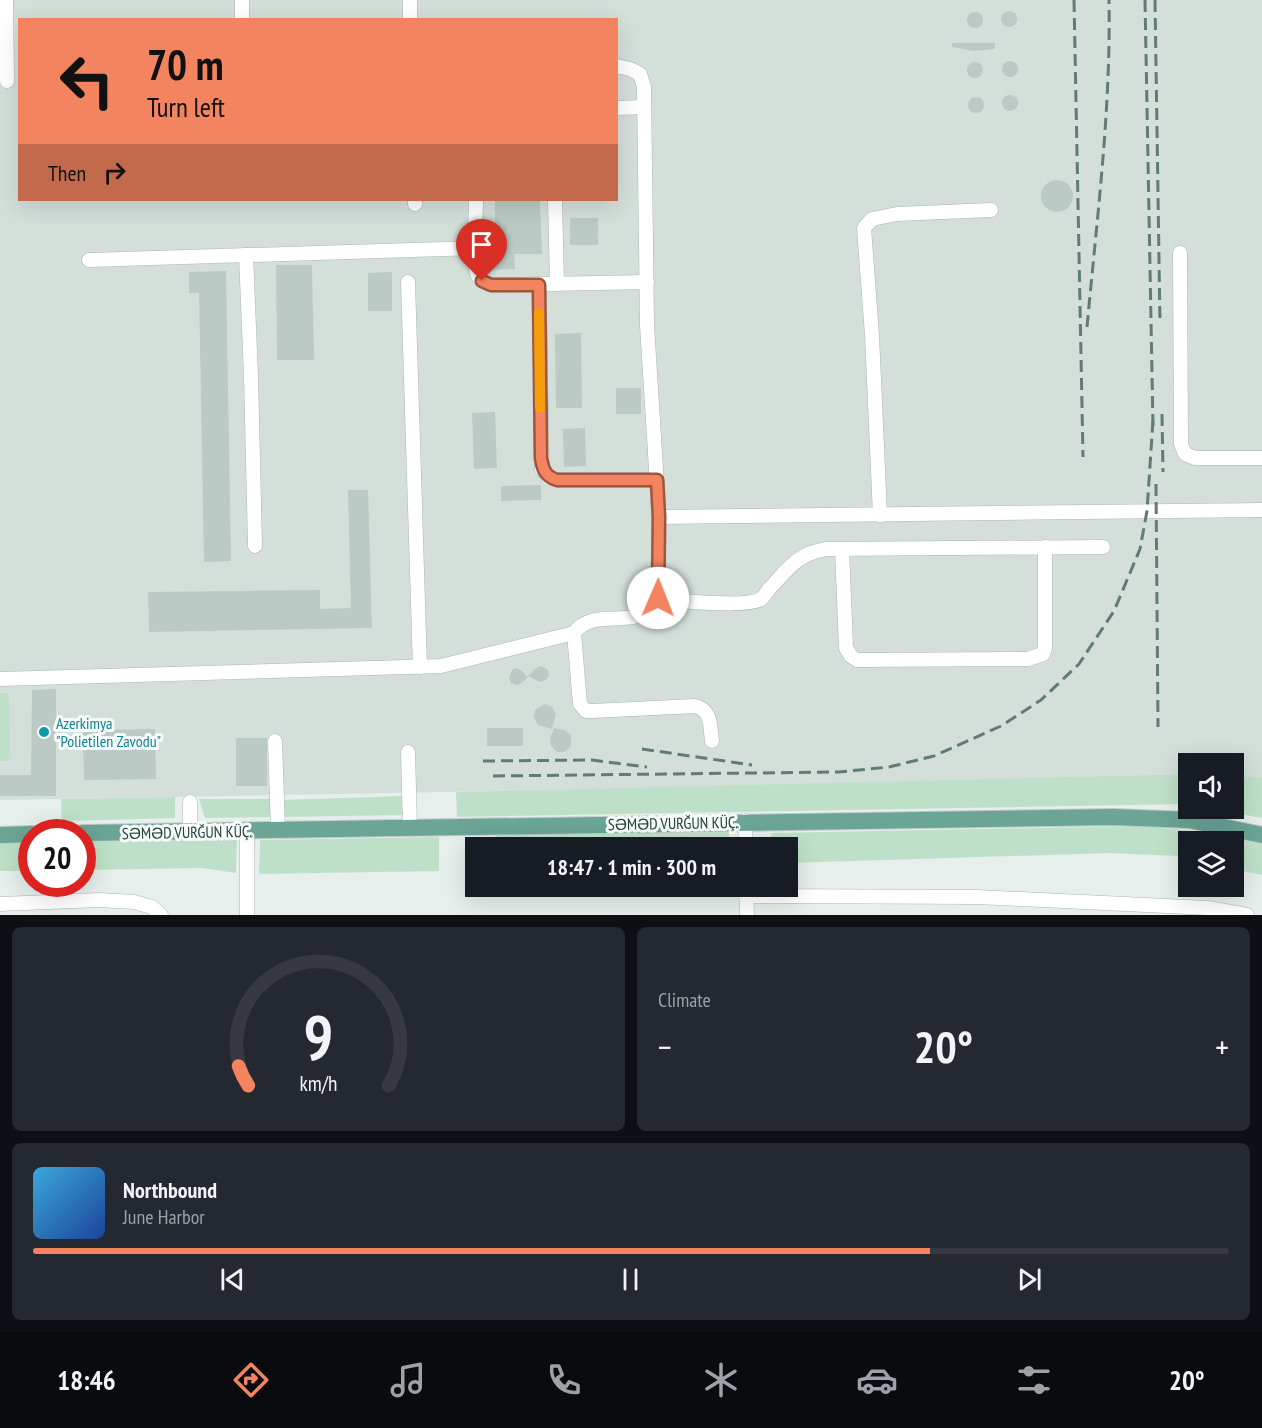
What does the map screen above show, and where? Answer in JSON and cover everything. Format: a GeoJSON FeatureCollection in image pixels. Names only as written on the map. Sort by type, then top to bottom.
{"type":"FeatureCollection","features":[{"type":"Feature","properties":{"kind":"main road","name":"SƏMƏD VURĞUN KÜÇ."},"geometry":{"type":"LineString","coordinates":[[96,833],[745,821],[1147,818],[1189,820],[1262,835]]}},
{"type":"Feature","properties":{"kind":"main road"},"geometry":{"type":"LineString","coordinates":[[0,835],[18,834]]}},
{"type":"Feature","properties":{"kind":"street"},"geometry":{"type":"LineString","coordinates":[[6,0],[9,81]]}},
{"type":"Feature","properties":{"kind":"street"},"geometry":{"type":"LineString","coordinates":[[242,0],[242,18]]}},
{"type":"Feature","properties":{"kind":"street"},"geometry":{"type":"LineString","coordinates":[[410,0],[410,18]]}},
{"type":"Feature","properties":{"kind":"street"},"geometry":{"type":"LineString","coordinates":[[0,679],[441,666],[574,633],[579,626],[596,619],[637,616],[655,606],[658,598],[659,517],[648,325],[644,87],[640,74],[618,66]]}},
{"type":"Feature","properties":{"kind":"street"},"geometry":{"type":"LineString","coordinates":[[618,108],[644,107]]}},
{"type":"Feature","properties":{"kind":"street"},"geometry":{"type":"LineString","coordinates":[[476,201],[477,274],[482,281],[491,285],[647,282]]}},
{"type":"Feature","properties":{"kind":"street"},"geometry":{"type":"LineString","coordinates":[[555,201],[557,284]]}},
{"type":"Feature","properties":{"kind":"street"},"geometry":{"type":"LineString","coordinates":[[880,515],[872,335],[864,228],[872,219],[897,214],[991,210]]}},
{"type":"Feature","properties":{"kind":"street"},"geometry":{"type":"LineString","coordinates":[[89,260],[476,248]]}},
{"type":"Feature","properties":{"kind":"street"},"geometry":{"type":"LineString","coordinates":[[1180,254],[1181,444],[1185,454],[1195,458],[1262,458]]}},
{"type":"Feature","properties":{"kind":"street"},"geometry":{"type":"LineString","coordinates":[[246,255],[255,546]]}},
{"type":"Feature","properties":{"kind":"street"},"geometry":{"type":"LineString","coordinates":[[408,282],[420,667]]}},
{"type":"Feature","properties":{"kind":"street"},"geometry":{"type":"LineString","coordinates":[[539,285],[542,469],[548,477],[557,480],[657,480]]}},
{"type":"Feature","properties":{"kind":"street"},"geometry":{"type":"LineString","coordinates":[[659,517],[1262,510]]}},
{"type":"Feature","properties":{"kind":"street"},"geometry":{"type":"LineString","coordinates":[[842,549],[846,648],[857,660],[1017,659],[1037,657],[1045,648],[1045,547]]}},
{"type":"Feature","properties":{"kind":"street"},"geometry":{"type":"LineString","coordinates":[[658,598],[689,603],[751,602],[761,599],[801,556],[811,551],[1103,547]]}},
{"type":"Feature","properties":{"kind":"street"},"geometry":{"type":"LineString","coordinates":[[574,633],[582,708],[592,711],[695,706],[706,711],[712,741]]}},
{"type":"Feature","properties":{"kind":"street"},"geometry":{"type":"LineString","coordinates":[[275,741],[278,830]]}},
{"type":"Feature","properties":{"kind":"street"},"geometry":{"type":"LineString","coordinates":[[408,752],[410,828]]}},
{"type":"Feature","properties":{"kind":"street"},"geometry":{"type":"LineString","coordinates":[[190,802],[190,831]]}},
{"type":"Feature","properties":{"kind":"street"},"geometry":{"type":"LineString","coordinates":[[745,821],[746,837]]}},
{"type":"Feature","properties":{"kind":"street"},"geometry":{"type":"LineString","coordinates":[[247,831],[247,915]]}},
{"type":"Feature","properties":{"kind":"street"},"geometry":{"type":"LineString","coordinates":[[798,892],[977,897],[1208,908],[1247,915]]}},
{"type":"Feature","properties":{"kind":"street"},"geometry":{"type":"LineString","coordinates":[[746,897],[747,915]]}},
{"type":"Feature","properties":{"kind":"street"},"geometry":{"type":"LineString","coordinates":[[0,904],[99,900],[134,902],[152,907],[160,915]]}},
{"type":"Feature","properties":{"kind":"shaded area"},"geometry":{"type":"Polygon","coordinates":[[[0,0],[1262,0],[1262,778],[1244,776],[1244,753],[1178,753],[1178,774],[670,788],[0,800],[0,0]]]}},
{"type":"Feature","properties":{"kind":"green space"},"geometry":{"type":"Polygon","coordinates":[[[0,693],[9,693],[10,761],[0,761],[0,693]]]}},
{"type":"Feature","properties":{"kind":"green space"},"geometry":{"type":"Polygon","coordinates":[[[1178,774],[1178,804],[457,817],[456,792],[1178,774]]]}},
{"type":"Feature","properties":{"kind":"green space"},"geometry":{"type":"Polygon","coordinates":[[[1244,776],[1262,778],[1262,818],[1244,815],[1244,776]]]}},
{"type":"Feature","properties":{"kind":"green space"},"geometry":{"type":"Polygon","coordinates":[[[404,796],[404,815],[282,817],[282,800],[404,796]]]}},
{"type":"Feature","properties":{"kind":"green space"},"geometry":{"type":"Polygon","coordinates":[[[175,797],[175,818],[62,819],[61,799],[175,797]]]}},
{"type":"Feature","properties":{"kind":"green space"},"geometry":{"type":"Polygon","coordinates":[[[199,799],[272,799],[272,817],[205,818],[199,799]]]}},
{"type":"Feature","properties":{"kind":"green space"},"geometry":{"type":"Polygon","coordinates":[[[1142,826],[1193,831],[1178,831],[1178,856],[1109,853],[798,863],[798,837],[769,837],[773,833],[1142,826]]]}},
{"type":"Feature","properties":{"kind":"green space"},"geometry":{"type":"Polygon","coordinates":[[[729,832],[729,837],[496,837],[496,835],[729,832]]]}},
{"type":"Feature","properties":{"kind":"green space"},"geometry":{"type":"Polygon","coordinates":[[[439,837],[439,871],[259,874],[260,840],[439,837]]]}},
{"type":"Feature","properties":{"kind":"green space"},"geometry":{"type":"Polygon","coordinates":[[[237,840],[236,873],[202,868],[96,870],[96,842],[237,840]]]}},
{"type":"Feature","properties":{"kind":"green space"},"geometry":{"type":"Polygon","coordinates":[[[1244,841],[1262,844],[1262,875],[1244,871],[1244,841]]]}},
{"type":"Feature","properties":{"kind":"green space"},"geometry":{"type":"Polygon","coordinates":[[[18,842],[18,871],[0,871],[0,843],[18,842]]]}},
{"type":"Feature","properties":{"kind":"building"},"geometry":{"type":"Polygon","coordinates":[[[1006,11],[1012,11],[1017,19],[1015,25],[1006,27],[1001,22],[1001,16],[1006,11]]]}},
{"type":"Feature","properties":{"kind":"building"},"geometry":{"type":"Polygon","coordinates":[[[972,12],[978,12],[983,20],[981,26],[972,28],[967,23],[967,17],[972,12]]]}},
{"type":"Feature","properties":{"kind":"building"},"geometry":{"type":"Polygon","coordinates":[[[952,43],[995,43],[995,49],[973,51],[952,47],[952,43]]]}},
{"type":"Feature","properties":{"kind":"building"},"geometry":{"type":"Polygon","coordinates":[[[1007,61],[1013,61],[1018,69],[1016,75],[1007,77],[1002,72],[1002,66],[1007,61]]]}},
{"type":"Feature","properties":{"kind":"building"},"geometry":{"type":"Polygon","coordinates":[[[972,62],[978,62],[983,70],[981,76],[972,78],[967,73],[967,67],[972,62]]]}},
{"type":"Feature","properties":{"kind":"building"},"geometry":{"type":"Polygon","coordinates":[[[1007,95],[1013,95],[1018,103],[1016,109],[1007,111],[1002,106],[1002,100],[1007,95]]]}},
{"type":"Feature","properties":{"kind":"building"},"geometry":{"type":"Polygon","coordinates":[[[973,97],[979,97],[984,105],[982,111],[973,113],[968,108],[968,102],[973,97]]]}},
{"type":"Feature","properties":{"kind":"building"},"geometry":{"type":"Polygon","coordinates":[[[1057,180],[1068,185],[1073,196],[1068,207],[1057,212],[1046,207],[1041,196],[1046,185],[1057,180]]]}},
{"type":"Feature","properties":{"kind":"building"},"geometry":{"type":"Polygon","coordinates":[[[495,201],[540,201],[542,254],[514,254],[515,269],[486,270],[485,230],[495,230],[495,201]]]}},
{"type":"Feature","properties":{"kind":"building"},"geometry":{"type":"Polygon","coordinates":[[[570,218],[598,218],[598,245],[570,245],[570,218]]]}},
{"type":"Feature","properties":{"kind":"building"},"geometry":{"type":"Polygon","coordinates":[[[276,265],[312,265],[314,360],[277,360],[276,265]]]}},
{"type":"Feature","properties":{"kind":"building"},"geometry":{"type":"Polygon","coordinates":[[[226,271],[231,561],[204,562],[199,293],[189,293],[189,272],[226,271]]]}},
{"type":"Feature","properties":{"kind":"building"},"geometry":{"type":"Polygon","coordinates":[[[392,272],[392,311],[368,311],[368,273],[392,272]]]}},
{"type":"Feature","properties":{"kind":"building"},"geometry":{"type":"Polygon","coordinates":[[[581,333],[582,408],[556,408],[555,334],[581,333]]]}},
{"type":"Feature","properties":{"kind":"building"},"geometry":{"type":"Polygon","coordinates":[[[616,388],[641,388],[641,414],[616,414],[616,388]]]}},
{"type":"Feature","properties":{"kind":"building"},"geometry":{"type":"Polygon","coordinates":[[[495,412],[497,468],[474,469],[472,413],[495,412]]]}},
{"type":"Feature","properties":{"kind":"building"},"geometry":{"type":"Polygon","coordinates":[[[585,428],[586,466],[564,467],[563,429],[585,428]]]}},
{"type":"Feature","properties":{"kind":"building"},"geometry":{"type":"Polygon","coordinates":[[[541,485],[541,500],[501,501],[501,486],[541,485]]]}},
{"type":"Feature","properties":{"kind":"building"},"geometry":{"type":"Polygon","coordinates":[[[348,490],[368,490],[372,628],[149,632],[148,592],[320,590],[320,609],[351,608],[348,490]]]}},
{"type":"Feature","properties":{"kind":"building"},"geometry":{"type":"Polygon","coordinates":[[[541,666],[548,670],[549,675],[546,680],[540,682],[528,676],[536,668],[541,666]]]}},
{"type":"Feature","properties":{"kind":"building"},"geometry":{"type":"Polygon","coordinates":[[[517,668],[528,677],[517,685],[511,683],[509,678],[512,670],[517,668]]]}},
{"type":"Feature","properties":{"kind":"building","name":"Azerkimya \"Polietilen Zavodu\""},"geometry":{"type":"Polygon","coordinates":[[[56,689],[56,796],[0,796],[0,775],[31,775],[32,690],[56,689]]]}},
{"type":"Feature","properties":{"kind":"building"},"geometry":{"type":"Polygon","coordinates":[[[545,704],[552,707],[556,714],[552,729],[538,725],[534,717],[535,710],[545,704]]]}},
{"type":"Feature","properties":{"kind":"building"},"geometry":{"type":"Polygon","coordinates":[[[487,728],[523,728],[523,746],[487,746],[487,728]]]}},
{"type":"Feature","properties":{"kind":"building"},"geometry":{"type":"Polygon","coordinates":[[[554,728],[565,730],[571,735],[571,746],[565,752],[557,752],[551,746],[550,738],[554,728]]]}},
{"type":"Feature","properties":{"kind":"building"},"geometry":{"type":"Polygon","coordinates":[[[155,729],[156,779],[84,780],[83,730],[155,729]]]}},
{"type":"Feature","properties":{"kind":"building"},"geometry":{"type":"Polygon","coordinates":[[[236,738],[267,738],[267,786],[236,786],[236,738]]]}},
{"type":"Feature","properties":{"kind":"railway"},"geometry":{"type":"LineString","coordinates":[[1074,0],[1083,457]]}},
{"type":"Feature","properties":{"kind":"railway"},"geometry":{"type":"LineString","coordinates":[[1087,327],[1106,123],[1109,0]]}},
{"type":"Feature","properties":{"kind":"railway"},"geometry":{"type":"LineString","coordinates":[[1145,0],[1153,427]]}},
{"type":"Feature","properties":{"kind":"railway"},"geometry":{"type":"LineString","coordinates":[[1155,0],[1160,324]]}},
{"type":"Feature","properties":{"kind":"railway"},"geometry":{"type":"LineString","coordinates":[[1162,414],[1163,472]]}},
{"type":"Feature","properties":{"kind":"railway"},"geometry":{"type":"LineString","coordinates":[[493,776],[839,772],[889,767],[934,756],[1001,726],[1041,700],[1079,664],[1114,611],[1140,549],[1147,511],[1153,420]]}},
{"type":"Feature","properties":{"kind":"railway"},"geometry":{"type":"LineString","coordinates":[[1156,484],[1158,727]]}},
{"type":"Feature","properties":{"kind":"railway"},"geometry":{"type":"LineString","coordinates":[[642,749],[752,765]]}},
{"type":"Feature","properties":{"kind":"railway"},"geometry":{"type":"LineString","coordinates":[[483,761],[592,760],[647,767]]}},
{"type":"Feature","properties":{"kind":"slow traffic"},"geometry":{"type":"LineString","coordinates":[[539,313],[540,408]]}},
{"type":"Feature","properties":{"kind":"place","name":"Azerkimya \"Polietilen Zavodu\""},"geometry":{"type":"Point","coordinates":[44,732]}},
{"type":"Feature","properties":{"kind":"route"},"geometry":{"type":"LineString","coordinates":[[482,281],[491,285],[539,285],[541,458],[542,469],[548,477],[557,480],[657,480],[658,598]]}}]}
